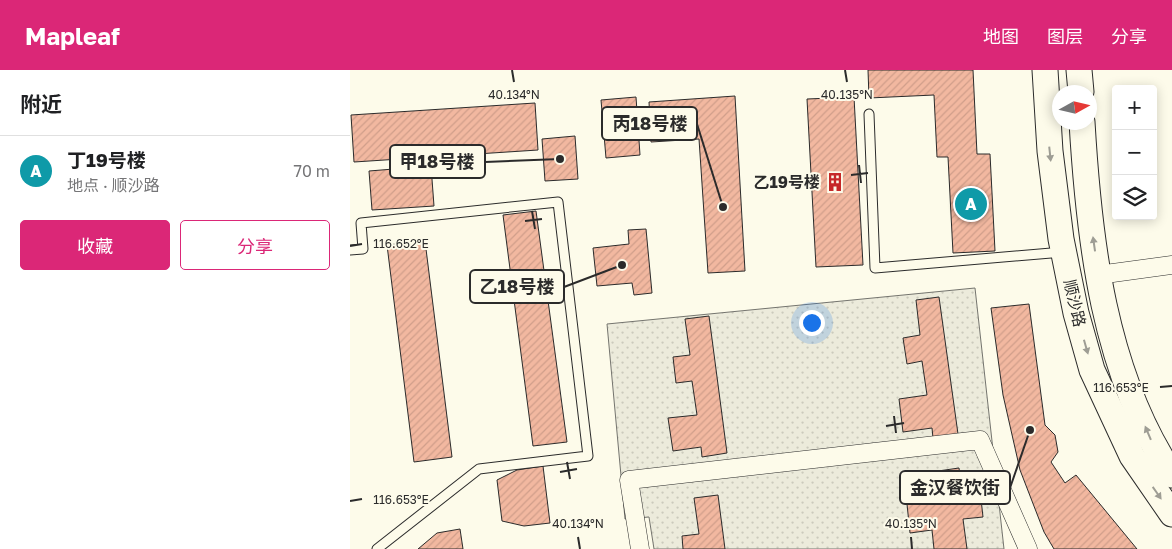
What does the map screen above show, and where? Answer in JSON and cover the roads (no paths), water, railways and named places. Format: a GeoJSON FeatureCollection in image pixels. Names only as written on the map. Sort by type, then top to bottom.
{"type":"FeatureCollection","features":[{"type":"Feature","properties":{"kind":"main road","name":"顺沙路"},"geometry":{"type":"LineString","coordinates":[[1045,70],[1050,151],[1063,252],[1076,313],[1092,370],[1132,456],[1172,514]]}},
{"type":"Feature","properties":{"kind":"main road"},"geometry":{"type":"LineString","coordinates":[[1079,70],[1080,85]]}},
{"type":"Feature","properties":{"kind":"main road","name":"顺沙路"},"geometry":{"type":"LineString","coordinates":[[1083,130],[1089,212],[1098,275],[1121,371],[1155,449],[1172,475]]}},
{"type":"Feature","properties":{"kind":"street"},"geometry":{"type":"LineString","coordinates":[[1098,275],[1172,265]]}},
{"type":"Feature","properties":{"kind":"street"},"geometry":{"type":"LineString","coordinates":[[640,549],[629,480],[980,440],[1028,549]]}},
{"type":"Feature","properties":{"kind":"lane"},"geometry":{"type":"LineString","coordinates":[[869,114],[875,268],[1063,252]]}},
{"type":"Feature","properties":{"kind":"lane"},"geometry":{"type":"LineString","coordinates":[[350,250],[363,249],[361,223],[558,202],[588,456],[479,469],[377,549]]}},
{"type":"Feature","properties":{"kind":"place","name":"甲18号楼"},"geometry":{"type":"Point","coordinates":[560,159]}},
{"type":"Feature","properties":{"kind":"place","name":"乙19号楼"},"geometry":{"type":"Point","coordinates":[835,182]}},
{"type":"Feature","properties":{"kind":"place","name":"丁19号楼"},"geometry":{"type":"Point","coordinates":[971,204]}},
{"type":"Feature","properties":{"kind":"place","name":"丙18号楼"},"geometry":{"type":"Point","coordinates":[723,207]}},
{"type":"Feature","properties":{"kind":"place","name":"乙18号楼"},"geometry":{"type":"Point","coordinates":[622,265]}},
{"type":"Feature","properties":{"kind":"place","name":"金汉餐饮街"},"geometry":{"type":"Point","coordinates":[1030,430]}}]}
